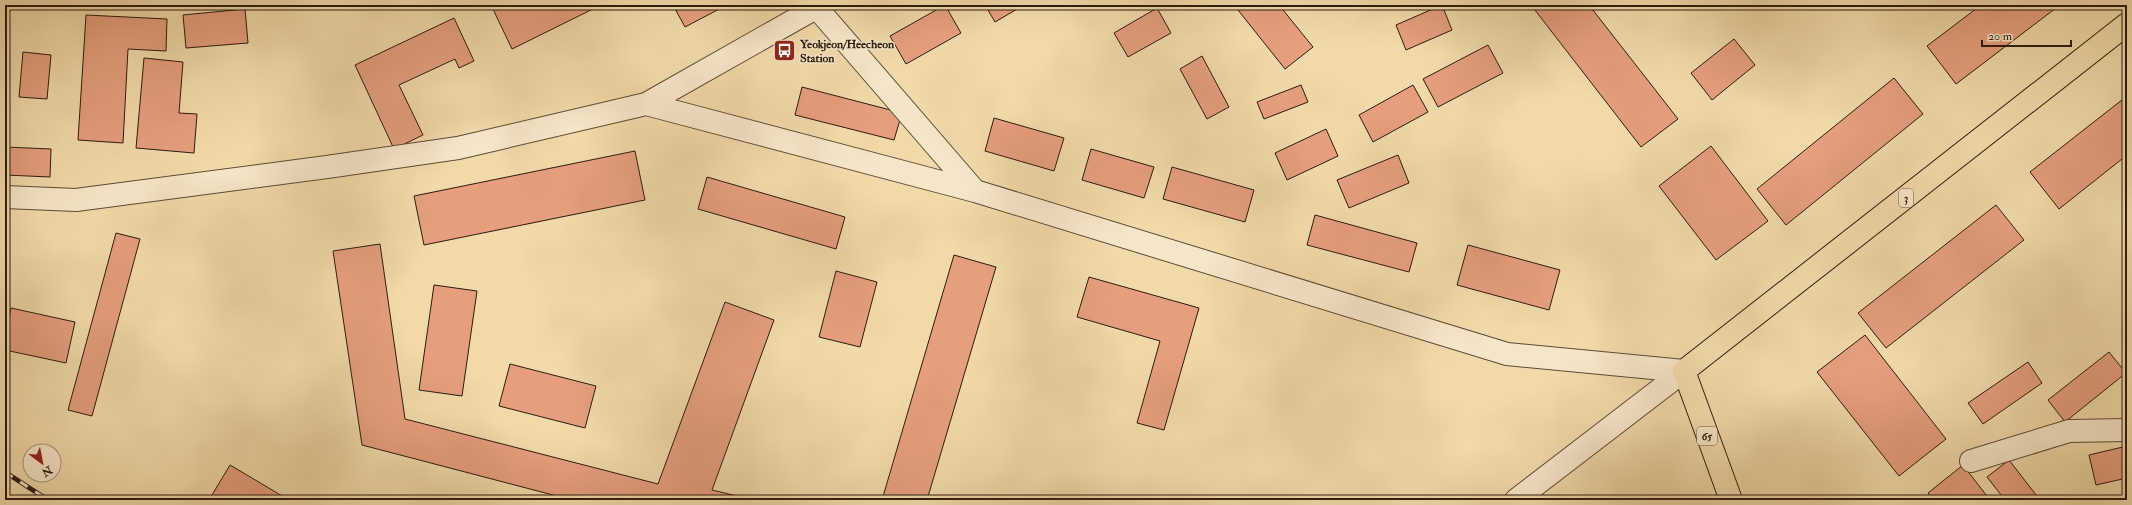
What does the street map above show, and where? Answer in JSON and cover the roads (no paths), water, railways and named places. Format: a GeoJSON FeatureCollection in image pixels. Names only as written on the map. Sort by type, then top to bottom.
{"type":"FeatureCollection","features":[{"type":"Feature","properties":{"kind":"main road","name":"3"},"geometry":{"type":"LineString","coordinates":[[1684,371],[2127,24]]}},
{"type":"Feature","properties":{"kind":"main road","name":"65"},"geometry":{"type":"LineString","coordinates":[[1684,371],[1730,500]]}},
{"type":"Feature","properties":{"kind":"street"},"geometry":{"type":"LineString","coordinates":[[5,197],[76,200],[343,165],[458,148],[646,104],[819,6],[975,191]]}},
{"type":"Feature","properties":{"kind":"street"},"geometry":{"type":"LineString","coordinates":[[646,104],[975,191],[1507,354],[1684,371]]}},
{"type":"Feature","properties":{"kind":"street"},"geometry":{"type":"LineString","coordinates":[[1516,500],[1684,371]]}},
{"type":"Feature","properties":{"kind":"street"},"geometry":{"type":"LineString","coordinates":[[1971,461],[2069,431],[2127,430]]}},
{"type":"Feature","properties":{"kind":"railway"},"geometry":{"type":"LineString","coordinates":[[5,472],[48,500]]}},
{"type":"Feature","properties":{"kind":"place","name":"Yeokjeon/Heecheon Station"},"geometry":{"type":"Point","coordinates":[785,51]}}]}
